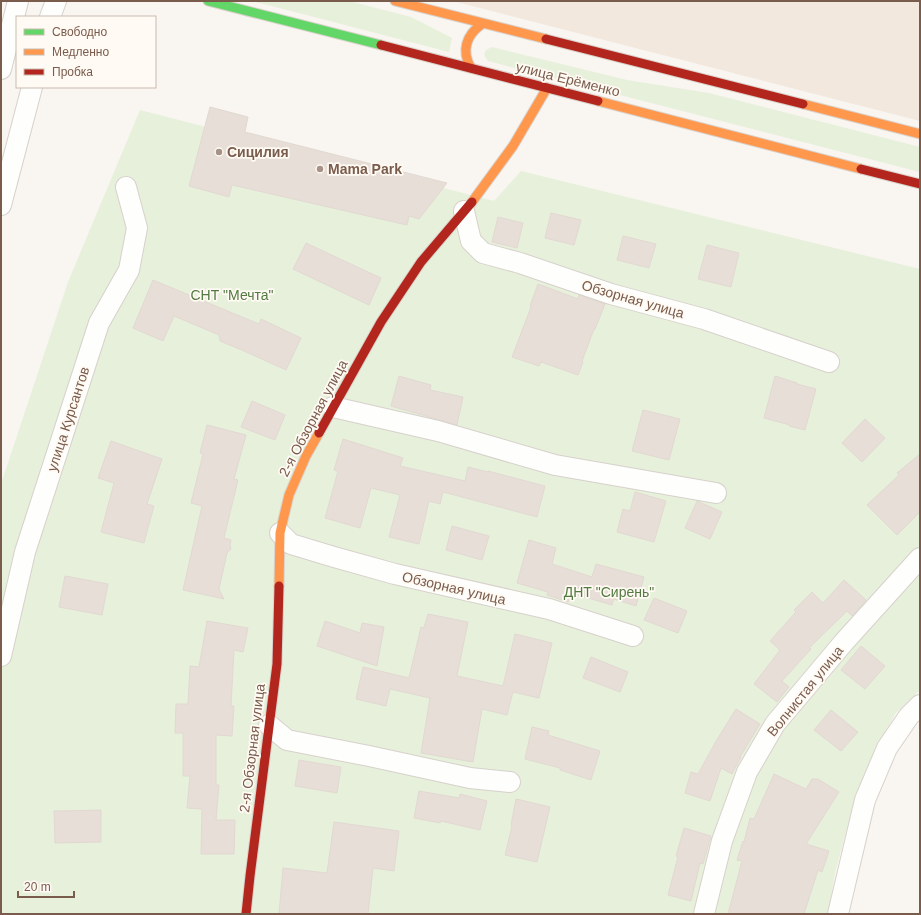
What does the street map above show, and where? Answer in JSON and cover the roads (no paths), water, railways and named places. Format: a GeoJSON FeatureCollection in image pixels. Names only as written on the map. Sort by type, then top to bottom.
{"type":"FeatureCollection","features":[{"type":"Feature","properties":{"kind":"street"},"geometry":{"type":"LineString","coordinates":[[1,70],[18,1]]}},
{"type":"Feature","properties":{"kind":"street"},"geometry":{"type":"LineString","coordinates":[[50,16],[56,1]]}},
{"type":"Feature","properties":{"kind":"street","name":"улица Ерёменко"},"geometry":{"type":"LineString","coordinates":[[208,1],[920,184]]}},
{"type":"Feature","properties":{"kind":"street"},"geometry":{"type":"LineString","coordinates":[[394,1],[920,134]]}},
{"type":"Feature","properties":{"kind":"street"},"geometry":{"type":"LineString","coordinates":[[471,68],[466,57],[468,40],[476,27],[482,24]]}},
{"type":"Feature","properties":{"kind":"street"},"geometry":{"type":"LineString","coordinates":[[1,205],[32,88]]}},
{"type":"Feature","properties":{"kind":"street","name":"2-я Обзорная улица"},"geometry":{"type":"LineString","coordinates":[[249,913],[250,869],[277,664],[280,533],[289,495],[306,456],[381,322],[421,262],[477,195],[513,146],[547,88]]}},
{"type":"Feature","properties":{"kind":"street","name":"улица Курсантов"},"geometry":{"type":"LineString","coordinates":[[1,656],[25,552],[99,323],[129,270],[137,228],[126,187]]}},
{"type":"Feature","properties":{"kind":"street","name":"Обзорная улица"},"geometry":{"type":"LineString","coordinates":[[464,211],[471,241],[482,253],[520,263],[611,294],[704,318],[829,362]]}},
{"type":"Feature","properties":{"kind":"street"},"geometry":{"type":"LineString","coordinates":[[333,407],[438,431],[555,465],[716,493]]}},
{"type":"Feature","properties":{"kind":"street","name":"Обзорная улица"},"geometry":{"type":"LineString","coordinates":[[280,533],[291,544],[334,557],[395,574],[549,609],[633,636]]}},
{"type":"Feature","properties":{"kind":"street","name":"Волнистая улица"},"geometry":{"type":"LineString","coordinates":[[704,914],[722,841],[747,772],[775,724],[844,642],[920,558]]}},
{"type":"Feature","properties":{"kind":"street"},"geometry":{"type":"LineString","coordinates":[[838,914],[865,800],[887,748],[910,716],[920,706]]}},
{"type":"Feature","properties":{"kind":"street"},"geometry":{"type":"LineString","coordinates":[[269,725],[286,740],[470,778],[510,782]]}},
{"type":"Feature","properties":{"kind":"place","name":"Сицилия"},"geometry":{"type":"Point","coordinates":[219,152]}},
{"type":"Feature","properties":{"kind":"place","name":"Mama Park"},"geometry":{"type":"Point","coordinates":[320,169]}},
{"type":"Feature","properties":{"kind":"park label","name":"СНТ \"Мечта\""},"geometry":{"type":"Point","coordinates":[232,295]}},
{"type":"Feature","properties":{"kind":"park label","name":"ДНТ \"Сирень\""},"geometry":{"type":"Point","coordinates":[609,592]}}]}
